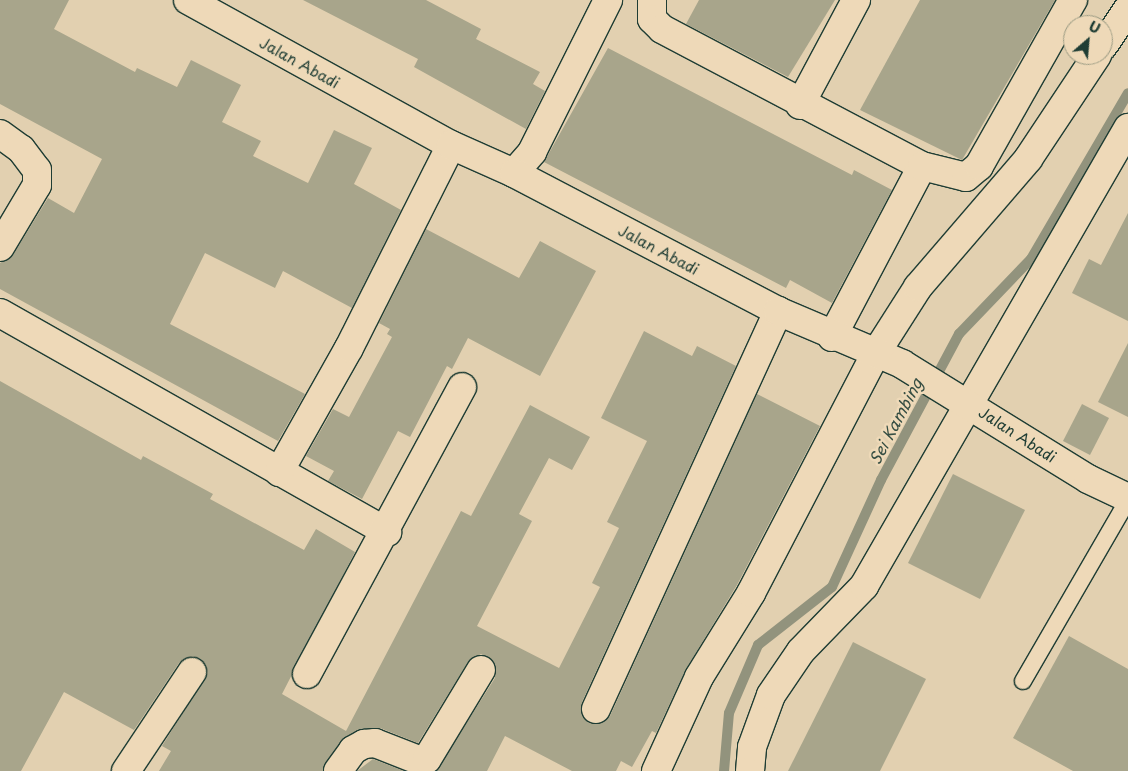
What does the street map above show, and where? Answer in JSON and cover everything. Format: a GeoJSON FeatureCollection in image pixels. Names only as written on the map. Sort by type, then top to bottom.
{"type":"FeatureCollection","features":[{"type":"Feature","properties":{"kind":"street","name":"Jalan Abadi"},"geometry":{"type":"LineString","coordinates":[[188,0],[451,145],[514,173],[778,311],[832,337],[902,364],[962,398],[1088,479],[1126,492]]}},
{"type":"Feature","properties":{"kind":"street"},"geometry":{"type":"LineString","coordinates":[[514,173],[532,152],[608,0]]}},
{"type":"Feature","properties":{"kind":"street"},"geometry":{"type":"LineString","coordinates":[[652,0],[652,19],[662,29],[800,105],[922,166],[966,177],[979,166],[1073,0]]}},
{"type":"Feature","properties":{"kind":"street"},"geometry":{"type":"LineString","coordinates":[[800,105],[856,0]]}},
{"type":"Feature","properties":{"kind":"street"},"geometry":{"type":"LineString","coordinates":[[1113,31],[1128,9]]}},
{"type":"Feature","properties":{"kind":"street"},"geometry":{"type":"LineString","coordinates":[[656,771],[699,677],[751,593],[876,353],[918,287],[1028,160],[1090,65]]}},
{"type":"Feature","properties":{"kind":"street"},"geometry":{"type":"LineString","coordinates":[[750,771],[752,747],[771,696],[801,651],[864,586],[962,398],[1128,128]]}},
{"type":"Feature","properties":{"kind":"street"},"geometry":{"type":"LineString","coordinates":[[0,134],[21,149],[37,170],[37,185],[0,247]]}},
{"type":"Feature","properties":{"kind":"street"},"geometry":{"type":"LineString","coordinates":[[279,472],[349,348],[451,145]]}},
{"type":"Feature","properties":{"kind":"street"},"geometry":{"type":"LineString","coordinates":[[832,337],[922,166]]}},
{"type":"Feature","properties":{"kind":"street"},"geometry":{"type":"LineString","coordinates":[[596,709],[778,311]]}},
{"type":"Feature","properties":{"kind":"street"},"geometry":{"type":"LineString","coordinates":[[0,312],[386,532]]}},
{"type":"Feature","properties":{"kind":"street"},"geometry":{"type":"LineString","coordinates":[[307,674],[386,532],[462,387]]}},
{"type":"Feature","properties":{"kind":"street"},"geometry":{"type":"LineString","coordinates":[[338,771],[353,750],[364,744],[375,743],[421,761],[427,759],[481,670]]}},
{"type":"Feature","properties":{"kind":"street"},"geometry":{"type":"LineString","coordinates":[[126,771],[192,672]]}},
{"type":"Feature","properties":{"kind":"lane"},"geometry":{"type":"LineString","coordinates":[[1023,681],[1126,492]]}},
{"type":"Feature","properties":{"kind":"building"},"geometry":{"type":"Polygon","coordinates":[[[0,0],[69,0],[54,29],[135,72],[137,68],[177,87],[191,60],[241,85],[222,122],[261,141],[253,156],[308,183],[334,130],[372,148],[354,184],[401,210],[352,308],[283,271],[275,288],[205,253],[170,324],[305,394],[278,441],[0,289],[0,263],[13,255],[48,198],[74,213],[102,159],[0,104],[0,0]]]}},
{"type":"Feature","properties":{"kind":"building"},"geometry":{"type":"Polygon","coordinates":[[[303,0],[426,0],[481,29],[476,39],[540,72],[533,84],[545,91],[526,129],[414,67],[418,59],[303,0]]]}},
{"type":"Feature","properties":{"kind":"building"},"geometry":{"type":"Polygon","coordinates":[[[699,0],[835,0],[788,77],[686,24],[699,0]]]}},
{"type":"Feature","properties":{"kind":"building"},"geometry":{"type":"Polygon","coordinates":[[[920,0],[1055,0],[962,160],[860,110],[920,0]]]}},
{"type":"Feature","properties":{"kind":"building"},"geometry":{"type":"Polygon","coordinates":[[[608,48],[852,175],[854,170],[892,190],[832,303],[790,280],[786,288],[544,162],[608,48]]]}},
{"type":"Feature","properties":{"kind":"building"},"geometry":{"type":"Polygon","coordinates":[[[1128,213],[1128,321],[1072,293],[1089,259],[1101,265],[1128,213]]]}},
{"type":"Feature","properties":{"kind":"building"},"geometry":{"type":"Polygon","coordinates":[[[426,229],[519,278],[540,241],[596,271],[540,376],[468,338],[452,369],[447,366],[410,437],[398,431],[362,499],[328,481],[334,471],[306,456],[333,409],[349,417],[392,337],[387,334],[390,329],[379,323],[426,229]]]}},
{"type":"Feature","properties":{"kind":"building"},"geometry":{"type":"Polygon","coordinates":[[[644,331],[692,356],[697,346],[736,366],[582,702],[581,711],[589,723],[598,724],[610,716],[757,394],[820,426],[737,585],[686,669],[656,733],[652,731],[632,767],[621,761],[616,771],[572,771],[505,736],[487,771],[436,771],[495,678],[494,662],[481,654],[468,662],[418,743],[380,728],[362,729],[341,741],[323,771],[159,771],[171,751],[162,746],[208,673],[206,665],[193,656],[179,663],[134,730],[64,692],[21,771],[0,771],[0,381],[141,460],[143,456],[213,494],[210,499],[304,550],[316,529],[355,552],[282,694],[346,731],[461,511],[471,516],[530,405],[590,437],[572,470],[549,458],[519,514],[532,521],[477,626],[559,668],[600,587],[592,583],[619,528],[607,522],[647,441],[601,418],[644,331]]]}},
{"type":"Feature","properties":{"kind":"building"},"geometry":{"type":"Polygon","coordinates":[[[1128,343],[1128,417],[1098,402],[1128,343]]]}},
{"type":"Feature","properties":{"kind":"building"},"geometry":{"type":"Polygon","coordinates":[[[1082,404],[1109,418],[1090,455],[1063,441],[1082,404]]]}},
{"type":"Feature","properties":{"kind":"building"},"geometry":{"type":"Polygon","coordinates":[[[953,474],[1025,510],[980,599],[908,563],[953,474]]]}},
{"type":"Feature","properties":{"kind":"building"},"geometry":{"type":"Polygon","coordinates":[[[1069,636],[1128,669],[1128,771],[1073,771],[1013,738],[1069,636]]]}},
{"type":"Feature","properties":{"kind":"building"},"geometry":{"type":"Polygon","coordinates":[[[853,642],[926,679],[880,771],[788,771],[853,642]]]}},
{"type":"Feature","properties":{"kind":"building"},"geometry":{"type":"Polygon","coordinates":[[[373,759],[404,771],[357,771],[373,759]]]}},
{"type":"Feature","properties":{"kind":"waterway","name":"Sei Kambing"},"geometry":{"type":"LineString","coordinates":[[724,771],[729,713],[758,645],[832,587],[881,480],[959,334],[1031,259],[1128,93]]}}]}
